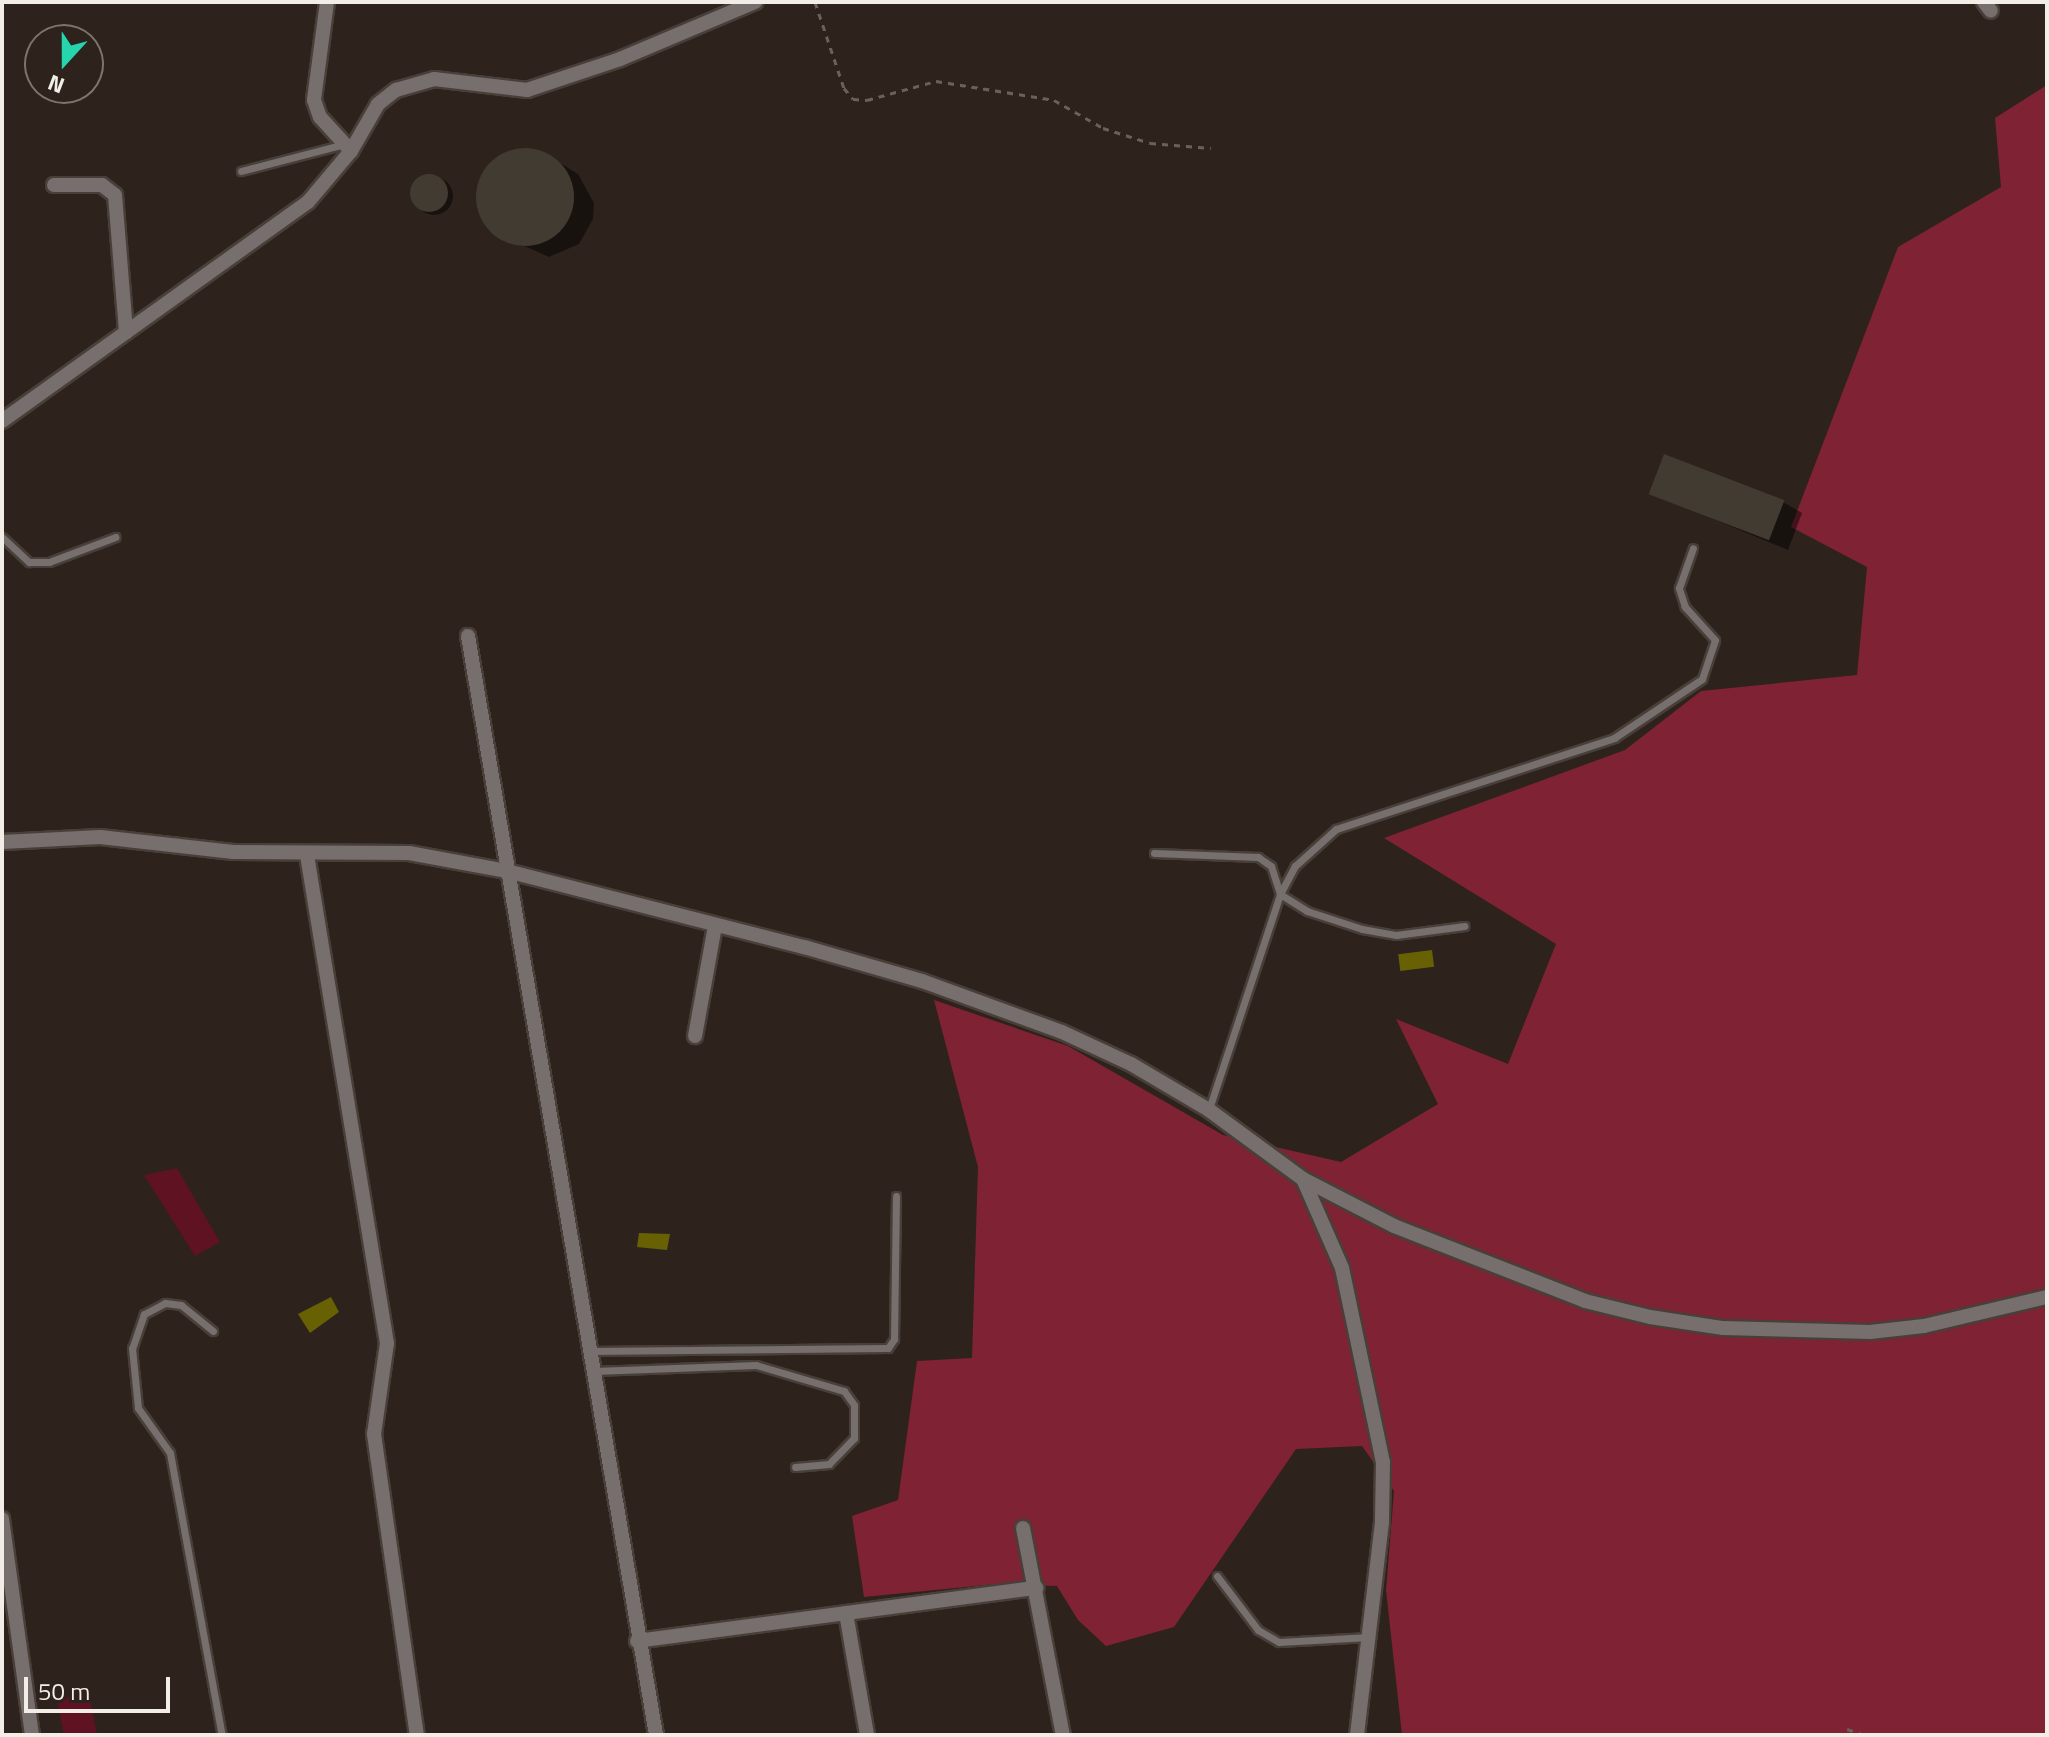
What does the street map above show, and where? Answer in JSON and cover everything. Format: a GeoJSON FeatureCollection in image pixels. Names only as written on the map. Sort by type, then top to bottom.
{"type":"FeatureCollection","features":[{"type":"Feature","properties":{"kind":"street"},"geometry":{"type":"LineString","coordinates":[[327,2],[314,100],[320,117],[348,148]]}},
{"type":"Feature","properties":{"kind":"street"},"geometry":{"type":"LineString","coordinates":[[2,421],[308,202],[378,104],[414,82],[434,79],[527,90],[620,59],[755,2]]}},
{"type":"Feature","properties":{"kind":"street"},"geometry":{"type":"LineString","coordinates":[[54,185],[102,185],[115,195],[126,333]]}},
{"type":"Feature","properties":{"kind":"street"},"geometry":{"type":"LineString","coordinates":[[468,636],[637,1641],[656,1735]]}},
{"type":"Feature","properties":{"kind":"street"},"geometry":{"type":"LineString","coordinates":[[2,842],[100,837],[187,849],[307,855],[409,853],[507,871],[922,981],[1048,1027],[1131,1064],[1209,1110],[1303,1179],[1394,1226],[1585,1301],[1650,1317],[1723,1328],[1870,1332],[1924,1326],[2047,1297]]}},
{"type":"Feature","properties":{"kind":"street"},"geometry":{"type":"LineString","coordinates":[[307,855],[387,1343],[374,1434],[417,1735]]}},
{"type":"Feature","properties":{"kind":"street"},"geometry":{"type":"LineString","coordinates":[[695,1036],[715,926]]}},
{"type":"Feature","properties":{"kind":"street"},"geometry":{"type":"LineString","coordinates":[[1303,1179],[1342,1268],[1378,1418],[1382,1522],[1357,1735]]}},
{"type":"Feature","properties":{"kind":"street"},"geometry":{"type":"LineString","coordinates":[[2,1519],[32,1735]]}},
{"type":"Feature","properties":{"kind":"street"},"geometry":{"type":"LineString","coordinates":[[1023,1528],[1063,1735]]}},
{"type":"Feature","properties":{"kind":"street"},"geometry":{"type":"LineString","coordinates":[[637,1641],[1036,1588]]}},
{"type":"Feature","properties":{"kind":"street"},"geometry":{"type":"LineString","coordinates":[[846,1613],[867,1735]]}},
{"type":"Feature","properties":{"kind":"lane"},"geometry":{"type":"LineString","coordinates":[[241,171],[348,148]]}},
{"type":"Feature","properties":{"kind":"lane"},"geometry":{"type":"LineString","coordinates":[[2,537],[29,562],[49,562],[115,537]]}},
{"type":"Feature","properties":{"kind":"lane"},"geometry":{"type":"LineString","coordinates":[[1209,1110],[1280,894],[1295,866],[1336,829],[1614,738],[1702,679],[1715,640],[1685,607],[1679,588],[1693,548]]}},
{"type":"Feature","properties":{"kind":"lane"},"geometry":{"type":"LineString","coordinates":[[1154,853],[1258,857],[1271,866],[1280,894],[1307,911],[1396,935],[1464,926]]}},
{"type":"Feature","properties":{"kind":"lane"},"geometry":{"type":"LineString","coordinates":[[588,1351],[870,1352],[888,1348],[894,1339],[896,1196]]}},
{"type":"Feature","properties":{"kind":"lane"},"geometry":{"type":"LineString","coordinates":[[213,1331],[181,1305],[165,1303],[144,1314],[132,1348],[138,1408],[170,1453],[222,1735]]}},
{"type":"Feature","properties":{"kind":"lane"},"geometry":{"type":"LineString","coordinates":[[592,1371],[756,1365],[844,1391],[854,1405],[854,1438],[829,1464],[795,1467]]}},
{"type":"Feature","properties":{"kind":"lane"},"geometry":{"type":"LineString","coordinates":[[1217,1576],[1258,1630],[1279,1642],[1369,1637]]}},
{"type":"Feature","properties":{"kind":"path"},"geometry":{"type":"LineString","coordinates":[[815,2],[844,88],[853,99],[867,100],[936,81],[1054,100],[1103,128],[1150,143],[1211,148]]}},
{"type":"Feature","properties":{"kind":"path"},"geometry":{"type":"LineString","coordinates":[[1847,1729],[1864,1735]]}},
{"type":"Feature","properties":{"kind":"shaded area"},"geometry":{"type":"Polygon","coordinates":[[[2047,85],[2047,1735],[1402,1735],[1386,1590],[1394,1491],[1362,1446],[1296,1449],[1174,1627],[1106,1646],[1078,1620],[1057,1586],[996,1584],[864,1597],[852,1516],[898,1500],[917,1361],[972,1358],[978,1167],[934,1000],[1068,1046],[1223,1135],[1341,1162],[1438,1104],[1396,1019],[1508,1064],[1556,944],[1384,838],[1625,750],[1701,691],[1857,675],[1867,567],[1791,527],[1898,247],[2001,187],[1995,118],[2047,85]]]}},
{"type":"Feature","properties":{"kind":"shaded area"},"geometry":{"type":"Polygon","coordinates":[[[1432,950],[1434,967],[1400,971],[1398,954],[1432,950]]]}},
{"type":"Feature","properties":{"kind":"shaded area"},"geometry":{"type":"Polygon","coordinates":[[[177,1168],[220,1242],[195,1256],[144,1175],[177,1168]]]}},
{"type":"Feature","properties":{"kind":"shaded area"},"geometry":{"type":"Polygon","coordinates":[[[639,1233],[670,1234],[667,1250],[637,1247],[639,1233]]]}},
{"type":"Feature","properties":{"kind":"shaded area"},"geometry":{"type":"Polygon","coordinates":[[[331,1297],[339,1312],[310,1333],[298,1314],[331,1297]]]}},
{"type":"Feature","properties":{"kind":"shaded area"},"geometry":{"type":"Polygon","coordinates":[[[89,1693],[97,1735],[64,1735],[57,1699],[89,1693]]]}},
{"type":"Feature","properties":{"kind":"building"},"geometry":{"type":"Polygon","coordinates":[[[525,148],[544,152],[560,162],[570,178],[574,197],[570,216],[560,232],[544,242],[525,246],[506,242],[490,232],[480,216],[476,197],[480,178],[490,162],[506,152],[525,148]]]}},
{"type":"Feature","properties":{"kind":"building"},"geometry":{"type":"Polygon","coordinates":[[[429,174],[442,180],[448,193],[442,206],[429,212],[416,206],[410,193],[416,180],[429,174]]]}},
{"type":"Feature","properties":{"kind":"building"},"geometry":{"type":"Polygon","coordinates":[[[1664,454],[1784,500],[1769,540],[1649,494],[1664,454]]]}}]}
